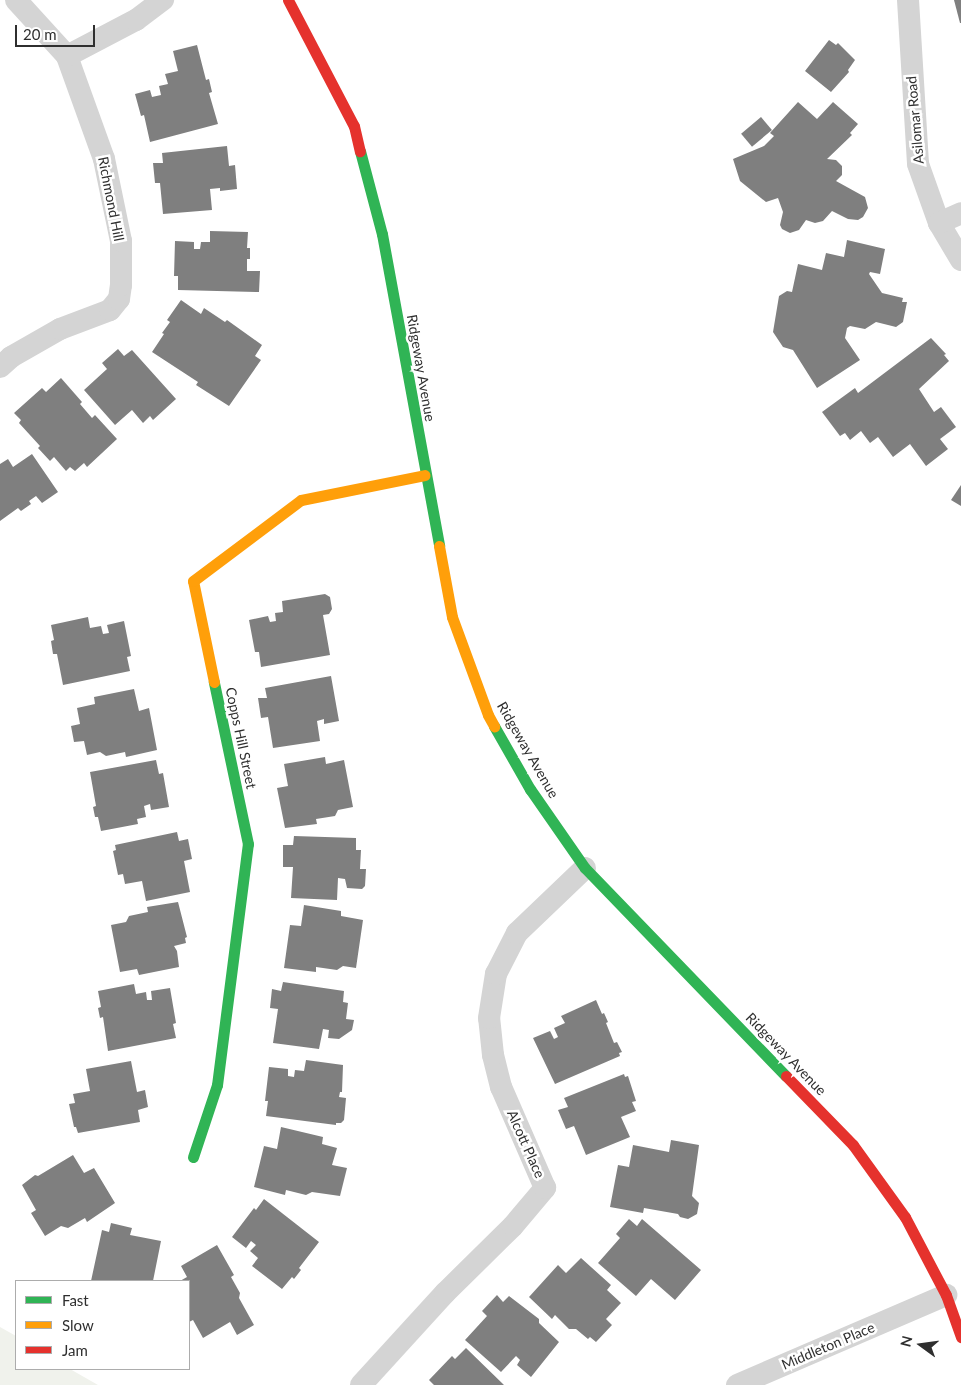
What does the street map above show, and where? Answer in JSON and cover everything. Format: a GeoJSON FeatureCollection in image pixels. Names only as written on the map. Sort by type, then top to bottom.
{"type":"FeatureCollection","features":[{"type":"Feature","properties":{"kind":"street","name":"Richmond Hill"},"geometry":{"type":"LineString","coordinates":[[0,367],[11,356],[60,329],[110,310],[119,299],[121,285],[121,241],[104,159],[67,56],[16,0]]}},
{"type":"Feature","properties":{"kind":"street"},"geometry":{"type":"LineString","coordinates":[[67,56],[136,20],[163,0]]}},
{"type":"Feature","properties":{"kind":"street","name":"Ridgeway Avenue"},"geometry":{"type":"LineString","coordinates":[[288,0],[354,126],[382,234],[452,617],[488,715],[530,789],[585,868],[853,1145],[905,1217],[946,1295],[961,1337]]}},
{"type":"Feature","properties":{"kind":"street","name":"Asilomar Road"},"geometry":{"type":"LineString","coordinates":[[908,0],[918,164],[939,223],[961,260]]}},
{"type":"Feature","properties":{"kind":"street"},"geometry":{"type":"LineString","coordinates":[[939,223],[961,213]]}},
{"type":"Feature","properties":{"kind":"street","name":"Copps Hill Street"},"geometry":{"type":"LineString","coordinates":[[193,1158],[217,1085],[248,844],[193,581],[301,500],[425,475]]}},
{"type":"Feature","properties":{"kind":"street","name":"Alcott Place"},"geometry":{"type":"LineString","coordinates":[[361,1385],[445,1293],[513,1226],[545,1188],[501,1087],[493,1055],[489,1018],[496,974],[517,933],[585,868]]}},
{"type":"Feature","properties":{"kind":"street","name":"Middleton Place"},"geometry":{"type":"LineString","coordinates":[[737,1385],[946,1295]]}},
{"type":"Feature","properties":{"kind":"shaded area"},"geometry":{"type":"Polygon","coordinates":[[[0,1327],[15,1335],[15,1370],[72,1370],[98,1385],[0,1385],[0,1327]]]}},
{"type":"Feature","properties":{"kind":"building"},"geometry":{"type":"Polygon","coordinates":[[[954,0],[961,0],[961,23],[960,23],[954,0]]]}},
{"type":"Feature","properties":{"kind":"building"},"geometry":{"type":"Polygon","coordinates":[[[829,40],[836,45],[838,43],[855,60],[848,70],[849,72],[831,92],[805,71],[829,40]]]}},
{"type":"Feature","properties":{"kind":"building"},"geometry":{"type":"Polygon","coordinates":[[[197,45],[206,80],[209,79],[212,92],[209,93],[218,124],[150,142],[144,115],[141,116],[135,94],[150,90],[152,97],[161,95],[159,86],[168,84],[165,74],[178,71],[173,51],[197,45]]]}},
{"type":"Feature","properties":{"kind":"building"},"geometry":{"type":"Polygon","coordinates":[[[798,102],[817,119],[833,102],[858,124],[850,133],[852,135],[827,159],[836,160],[842,166],[842,175],[836,181],[865,197],[868,208],[863,217],[858,220],[848,219],[832,211],[823,221],[815,223],[806,220],[799,230],[790,233],[782,229],[780,225],[783,212],[778,198],[766,202],[740,181],[733,159],[764,146],[774,136],[770,133],[798,102]]]}},
{"type":"Feature","properties":{"kind":"building"},"geometry":{"type":"Polygon","coordinates":[[[761,117],[772,130],[752,147],[741,134],[761,117]]]}},
{"type":"Feature","properties":{"kind":"building"},"geometry":{"type":"Polygon","coordinates":[[[227,146],[229,166],[235,165],[237,189],[220,191],[220,188],[210,189],[212,210],[163,214],[160,183],[155,183],[153,163],[163,163],[162,153],[227,146]]]}},
{"type":"Feature","properties":{"kind":"building"},"geometry":{"type":"Polygon","coordinates":[[[210,231],[248,232],[247,248],[250,248],[250,259],[247,259],[247,271],[260,271],[259,292],[178,290],[178,276],[174,276],[175,241],[194,242],[194,249],[200,249],[201,242],[210,242],[210,231]]]}},
{"type":"Feature","properties":{"kind":"building"},"geometry":{"type":"Polygon","coordinates":[[[847,240],[885,249],[880,274],[870,272],[869,274],[882,293],[903,298],[902,302],[907,302],[903,322],[896,327],[876,322],[865,329],[850,326],[847,328],[845,338],[860,360],[817,388],[793,350],[783,347],[773,332],[779,296],[787,291],[792,292],[798,264],[822,270],[826,253],[844,257],[847,240]]]}},
{"type":"Feature","properties":{"kind":"building"},"geometry":{"type":"Polygon","coordinates":[[[181,300],[201,314],[204,308],[225,322],[227,320],[262,345],[255,356],[261,360],[229,406],[196,385],[198,382],[152,352],[170,322],[167,320],[181,300]]]}},
{"type":"Feature","properties":{"kind":"building"},"geometry":{"type":"Polygon","coordinates":[[[931,338],[946,354],[944,355],[949,361],[919,389],[934,412],[941,407],[956,427],[940,439],[948,449],[926,466],[910,444],[893,457],[878,437],[870,443],[861,431],[850,440],[845,433],[840,436],[822,412],[855,388],[858,393],[931,338]]]}},
{"type":"Feature","properties":{"kind":"building"},"geometry":{"type":"Polygon","coordinates":[[[118,349],[124,356],[132,350],[176,399],[153,420],[150,416],[143,423],[132,410],[115,425],[84,390],[107,369],[102,363],[118,349]]]}},
{"type":"Feature","properties":{"kind":"building"},"geometry":{"type":"Polygon","coordinates":[[[61,378],[82,402],[80,404],[92,418],[95,415],[117,439],[87,467],[84,463],[75,471],[70,467],[66,471],[54,457],[50,461],[38,448],[40,446],[19,423],[21,420],[14,413],[42,388],[46,392],[61,378]]]}},
{"type":"Feature","properties":{"kind":"building"},"geometry":{"type":"Polygon","coordinates":[[[32,454],[58,492],[42,503],[36,496],[29,501],[31,504],[21,511],[18,508],[0,521],[0,464],[8,459],[13,467],[32,454]]]}},
{"type":"Feature","properties":{"kind":"building"},"geometry":{"type":"Polygon","coordinates":[[[961,485],[961,506],[951,500],[961,485]]]}},
{"type":"Feature","properties":{"kind":"building"},"geometry":{"type":"Polygon","coordinates":[[[325,594],[330,597],[332,609],[329,614],[323,615],[330,655],[261,667],[259,652],[255,652],[249,620],[268,616],[270,622],[276,621],[275,613],[283,612],[282,601],[325,594]]]}},
{"type":"Feature","properties":{"kind":"building"},"geometry":{"type":"Polygon","coordinates":[[[88,617],[90,628],[101,626],[103,634],[109,633],[107,625],[124,621],[131,656],[127,657],[130,671],[63,685],[57,654],[53,654],[51,641],[54,640],[51,625],[88,617]]]}},
{"type":"Feature","properties":{"kind":"building"},"geometry":{"type":"Polygon","coordinates":[[[331,676],[339,721],[324,724],[324,719],[317,721],[320,741],[273,748],[268,717],[261,718],[258,698],[267,698],[265,688],[331,676]]]}},
{"type":"Feature","properties":{"kind":"building"},"geometry":{"type":"Polygon","coordinates":[[[134,689],[139,711],[149,708],[157,750],[126,757],[125,752],[106,756],[100,752],[87,755],[84,741],[74,742],[71,726],[80,724],[77,708],[95,704],[94,697],[134,689]]]}},
{"type":"Feature","properties":{"kind":"building"},"geometry":{"type":"Polygon","coordinates":[[[325,757],[326,764],[344,760],[353,807],[338,810],[335,816],[316,819],[317,824],[285,828],[277,788],[288,786],[284,764],[325,757]]]}},
{"type":"Feature","properties":{"kind":"building"},"geometry":{"type":"Polygon","coordinates":[[[156,760],[159,774],[163,773],[169,807],[151,810],[150,804],[144,806],[146,817],[137,819],[138,824],[101,831],[98,817],[95,817],[93,807],[96,806],[90,772],[156,760]]]}},
{"type":"Feature","properties":{"kind":"building"},"geometry":{"type":"Polygon","coordinates":[[[177,832],[179,841],[188,839],[192,859],[184,861],[190,892],[146,901],[142,881],[125,884],[123,874],[118,875],[113,851],[116,850],[115,845],[177,832]]]}},
{"type":"Feature","properties":{"kind":"building"},"geometry":{"type":"Polygon","coordinates":[[[294,836],[356,838],[356,850],[361,850],[360,869],[366,869],[365,886],[362,889],[347,888],[345,879],[338,878],[337,900],[291,898],[293,867],[283,867],[283,845],[293,845],[294,836]]]}},
{"type":"Feature","properties":{"kind":"building"},"geometry":{"type":"Polygon","coordinates":[[[178,902],[187,937],[185,938],[186,943],[174,946],[177,951],[179,967],[139,975],[137,969],[120,972],[111,925],[126,922],[129,916],[148,912],[147,907],[178,902]]]}},
{"type":"Feature","properties":{"kind":"building"},"geometry":{"type":"Polygon","coordinates":[[[304,905],[341,911],[341,916],[363,920],[356,968],[343,966],[337,970],[316,967],[316,972],[284,968],[290,925],[301,926],[304,905]]]}},
{"type":"Feature","properties":{"kind":"building"},"geometry":{"type":"Polygon","coordinates":[[[283,982],[344,991],[343,1002],[348,1003],[346,1019],[354,1020],[352,1030],[339,1039],[328,1038],[329,1030],[323,1029],[319,1049],[273,1043],[278,1009],[270,1008],[272,989],[281,991],[283,982]]]}},
{"type":"Feature","properties":{"kind":"building"},"geometry":{"type":"Polygon","coordinates":[[[134,984],[136,994],[146,992],[147,1000],[152,1000],[151,991],[170,988],[176,1023],[173,1024],[176,1038],[108,1051],[103,1017],[100,1018],[98,1008],[101,1007],[98,991],[134,984]]]}},
{"type":"Feature","properties":{"kind":"building"},"geometry":{"type":"Polygon","coordinates":[[[596,1000],[608,1022],[606,1023],[614,1043],[617,1042],[622,1052],[619,1053],[620,1056],[555,1084],[533,1038],[550,1031],[554,1039],[558,1037],[554,1028],[565,1023],[561,1016],[596,1000]]]}},
{"type":"Feature","properties":{"kind":"building"},"geometry":{"type":"Polygon","coordinates":[[[306,1060],[343,1065],[342,1092],[340,1092],[339,1097],[346,1098],[344,1120],[341,1123],[336,1123],[336,1125],[266,1116],[268,1101],[265,1101],[269,1067],[288,1069],[288,1076],[294,1077],[295,1070],[304,1071],[306,1060]]]}},
{"type":"Feature","properties":{"kind":"building"},"geometry":{"type":"Polygon","coordinates":[[[131,1061],[137,1092],[145,1090],[148,1107],[138,1110],[140,1122],[78,1133],[76,1127],[74,1127],[69,1104],[75,1103],[73,1094],[90,1091],[86,1069],[131,1061]]]}},
{"type":"Feature","properties":{"kind":"building"},"geometry":{"type":"Polygon","coordinates":[[[624,1074],[625,1077],[628,1076],[636,1101],[632,1102],[636,1111],[621,1117],[630,1137],[586,1155],[574,1126],[566,1129],[558,1110],[568,1107],[564,1098],[624,1074]]]}},
{"type":"Feature","properties":{"kind":"building"},"geometry":{"type":"Polygon","coordinates":[[[281,1127],[323,1137],[322,1144],[337,1148],[332,1165],[347,1168],[340,1196],[312,1192],[306,1195],[286,1190],[285,1195],[254,1187],[264,1146],[277,1149],[281,1127]]]}},
{"type":"Feature","properties":{"kind":"building"},"geometry":{"type":"Polygon","coordinates":[[[671,1140],[699,1145],[692,1196],[699,1203],[697,1214],[688,1219],[680,1217],[678,1214],[644,1208],[643,1213],[610,1207],[618,1165],[629,1167],[633,1145],[669,1152],[671,1140]]]}},
{"type":"Feature","properties":{"kind":"building"},"geometry":{"type":"Polygon","coordinates":[[[73,1155],[84,1173],[94,1168],[115,1203],[87,1222],[85,1218],[68,1228],[61,1226],[45,1236],[31,1213],[36,1210],[22,1185],[35,1175],[38,1176],[73,1155]]]}},
{"type":"Feature","properties":{"kind":"building"},"geometry":{"type":"Polygon","coordinates":[[[264,1199],[319,1242],[299,1268],[301,1270],[294,1279],[292,1277],[282,1289],[252,1266],[258,1258],[250,1251],[256,1245],[251,1241],[246,1248],[232,1237],[254,1208],[256,1210],[264,1199]]]}},
{"type":"Feature","properties":{"kind":"building"},"geometry":{"type":"Polygon","coordinates":[[[629,1219],[637,1226],[642,1219],[701,1270],[675,1300],[651,1279],[636,1296],[598,1263],[620,1238],[616,1234],[629,1219]]]}},
{"type":"Feature","properties":{"kind":"building"},"geometry":{"type":"Polygon","coordinates":[[[111,1223],[132,1228],[130,1235],[161,1241],[153,1280],[91,1280],[102,1230],[109,1232],[111,1223]]]}},
{"type":"Feature","properties":{"kind":"building"},"geometry":{"type":"Polygon","coordinates":[[[217,1245],[234,1275],[231,1277],[240,1293],[239,1298],[254,1325],[237,1335],[230,1322],[203,1338],[193,1320],[190,1322],[190,1280],[182,1280],[187,1277],[181,1266],[217,1245]]]}},
{"type":"Feature","properties":{"kind":"building"},"geometry":{"type":"Polygon","coordinates":[[[581,1258],[611,1285],[607,1290],[621,1303],[606,1319],[612,1325],[596,1342],[590,1337],[588,1339],[576,1329],[569,1329],[555,1315],[552,1319],[529,1297],[558,1265],[566,1273],[581,1258]]]}},
{"type":"Feature","properties":{"kind":"building"},"geometry":{"type":"Polygon","coordinates":[[[497,1295],[503,1302],[509,1296],[539,1319],[539,1323],[559,1342],[531,1377],[517,1365],[520,1360],[516,1356],[501,1372],[465,1340],[487,1316],[482,1311],[497,1295]]]}},
{"type":"Feature","properties":{"kind":"building"},"geometry":{"type":"Polygon","coordinates":[[[466,1348],[504,1385],[434,1385],[429,1380],[452,1356],[455,1359],[466,1348]]]}},
{"type":"Feature","properties":{"kind":"traffic: fast"},"geometry":{"type":"LineString","coordinates":[[360,151],[382,234],[439,546]]}},
{"type":"Feature","properties":{"kind":"traffic: fast"},"geometry":{"type":"LineString","coordinates":[[193,1157],[217,1085],[248,844],[214,682]]}},
{"type":"Feature","properties":{"kind":"traffic: fast"},"geometry":{"type":"LineString","coordinates":[[494,726],[530,789],[585,868],[786,1076]]}},
{"type":"Feature","properties":{"kind":"traffic: slow"},"geometry":{"type":"LineString","coordinates":[[214,682],[193,581],[301,500],[425,475]]}},
{"type":"Feature","properties":{"kind":"traffic: slow"},"geometry":{"type":"LineString","coordinates":[[439,546],[452,617],[488,715],[494,726]]}},
{"type":"Feature","properties":{"kind":"traffic: jam"},"geometry":{"type":"LineString","coordinates":[[288,0],[354,126],[360,151]]}},
{"type":"Feature","properties":{"kind":"traffic: jam"},"geometry":{"type":"LineString","coordinates":[[786,1076],[853,1145],[905,1217],[946,1295],[961,1337]]}}]}
